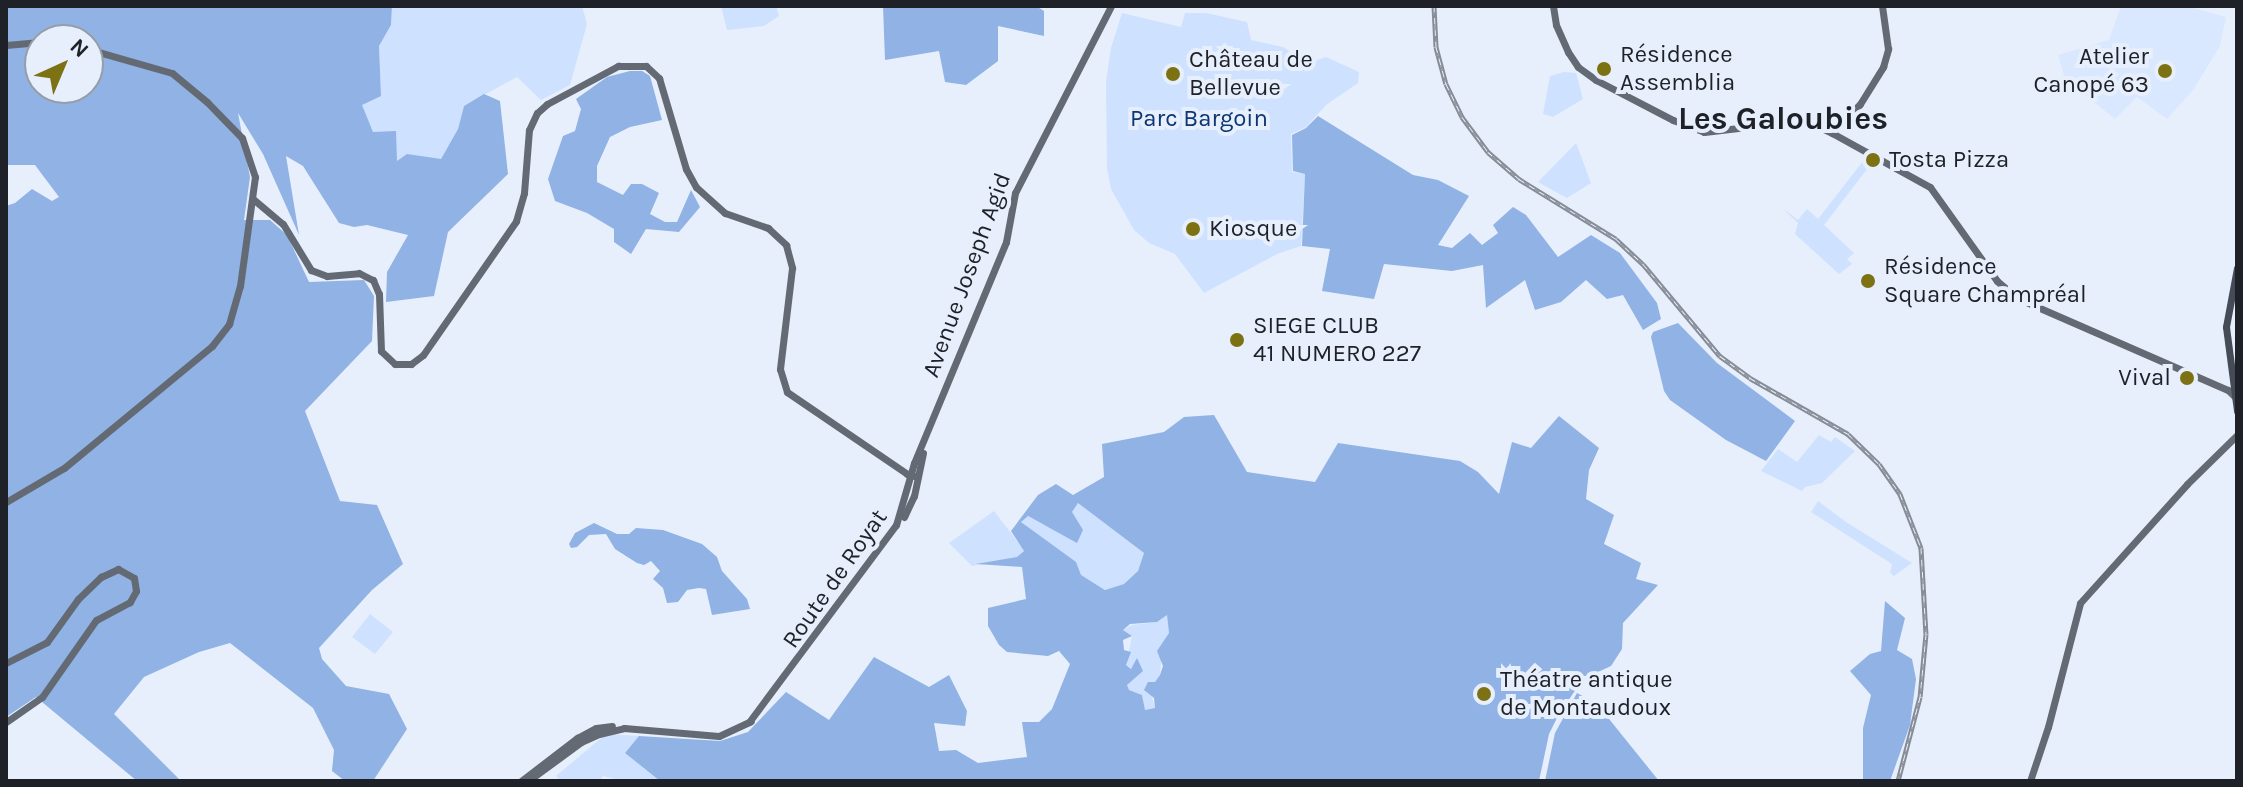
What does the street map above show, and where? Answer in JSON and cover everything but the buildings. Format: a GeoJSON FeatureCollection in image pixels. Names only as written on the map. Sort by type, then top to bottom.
{"type":"FeatureCollection","features":[{"type":"Feature","properties":{"kind":"main road"},"geometry":{"type":"LineString","coordinates":[[2237,268],[2226,327],[2237,411]]}},
{"type":"Feature","properties":{"kind":"street","name":"Avenue Joseph Agid"},"geometry":{"type":"LineString","coordinates":[[911,471],[1006,242],[1015,193],[1111,6]]}},
{"type":"Feature","properties":{"kind":"street"},"geometry":{"type":"LineString","coordinates":[[1553,6],[1562,39],[1578,67],[1673,120],[1704,132],[1791,122],[1817,125],[1930,187],[2002,287],[2091,332],[2216,385],[2235,397]]}},
{"type":"Feature","properties":{"kind":"street"},"geometry":{"type":"LineString","coordinates":[[1832,133],[1860,104],[1883,67],[1888,43],[1882,6]]}},
{"type":"Feature","properties":{"kind":"street"},"geometry":{"type":"LineString","coordinates":[[6,502],[64,468],[221,336],[237,305],[253,199],[255,170],[248,147],[201,96],[166,70],[104,53]]}},
{"type":"Feature","properties":{"kind":"street"},"geometry":{"type":"LineString","coordinates":[[253,199],[283,224],[311,270],[327,276],[359,273],[373,280],[379,294],[381,351],[392,362],[408,365],[423,355],[516,221],[524,193],[529,130],[537,113],[547,104],[618,66],[646,66],[659,78],[686,169],[696,187],[725,213],[768,228],[786,245],[792,268],[780,369],[787,392],[911,471]]}},
{"type":"Feature","properties":{"kind":"street"},"geometry":{"type":"LineString","coordinates":[[2216,385],[2235,382]]}},
{"type":"Feature","properties":{"kind":"street"},"geometry":{"type":"LineString","coordinates":[[2030,781],[2048,727],[2080,603],[2178,494],[2237,435]]}},
{"type":"Feature","properties":{"kind":"street","name":"Route de Royat"},"geometry":{"type":"LineString","coordinates":[[528,781],[581,742],[599,734],[624,728],[719,736],[749,722],[768,708],[889,546],[913,499],[911,471],[924,443]]}},
{"type":"Feature","properties":{"kind":"street"},"geometry":{"type":"LineString","coordinates":[[6,663],[47,642],[78,599],[101,577],[118,569],[134,578],[136,591],[130,602],[96,620],[42,697],[6,722]]}},
{"type":"Feature","properties":{"kind":"street","name":"Route de Royat"},"geometry":{"type":"LineString","coordinates":[[521,781],[596,728],[622,724],[657,731]]}},
{"type":"Feature","properties":{"kind":"shaded area"},"geometry":{"type":"Polygon","coordinates":[[[6,6],[392,6],[391,25],[379,46],[381,96],[362,105],[373,132],[396,131],[397,161],[407,154],[441,159],[458,129],[464,106],[484,94],[500,101],[508,174],[448,232],[434,296],[386,302],[387,272],[408,235],[367,225],[354,227],[339,223],[303,166],[286,156],[299,235],[263,154],[238,113],[250,177],[244,220],[270,220],[287,235],[309,282],[364,280],[374,296],[372,341],[305,411],[340,501],[377,505],[403,564],[372,590],[319,648],[322,659],[346,686],[389,694],[407,729],[373,781],[345,781],[332,771],[334,750],[313,708],[230,643],[199,652],[144,677],[114,714],[181,781],[137,781],[36,697],[6,717],[6,206],[15,203],[32,189],[52,201],[59,197],[35,165],[6,165],[6,6]]]}},
{"type":"Feature","properties":{"kind":"shaded area"},"geometry":{"type":"Polygon","coordinates":[[[883,6],[1036,6],[1044,11],[1044,36],[998,26],[998,61],[966,85],[945,82],[939,51],[885,60],[883,6]]]}},
{"type":"Feature","properties":{"kind":"shaded area"},"geometry":{"type":"Polygon","coordinates":[[[2121,6],[2187,6],[2226,17],[2220,46],[2193,90],[2167,119],[2137,97],[2115,119],[2065,79],[2058,55],[2109,40],[2121,6]]]}},
{"type":"Feature","properties":{"kind":"shaded area"},"geometry":{"type":"Polygon","coordinates":[[[642,71],[650,76],[662,120],[630,127],[610,137],[597,166],[597,182],[623,195],[631,184],[642,184],[659,193],[650,214],[665,222],[677,222],[691,190],[700,207],[679,232],[646,229],[631,254],[614,242],[614,229],[587,213],[555,201],[548,179],[563,136],[575,131],[581,109],[576,99],[607,77],[642,71]]]}},
{"type":"Feature","properties":{"kind":"shaded area"},"geometry":{"type":"Polygon","coordinates":[[[1318,116],[1413,175],[1438,180],[1469,196],[1438,245],[1452,248],[1470,233],[1482,245],[1498,233],[1493,225],[1513,207],[1526,215],[1558,257],[1591,235],[1620,253],[1657,303],[1661,319],[1643,330],[1623,295],[1607,299],[1586,280],[1561,302],[1535,310],[1525,280],[1486,308],[1483,265],[1452,271],[1384,264],[1374,299],[1322,291],[1330,249],[1302,246],[1305,174],[1293,171],[1292,135],[1306,128],[1318,116]]]}},
{"type":"Feature","properties":{"kind":"shaded area"},"geometry":{"type":"Polygon","coordinates":[[[1678,323],[1717,363],[1795,421],[1766,461],[1726,440],[1670,400],[1664,391],[1651,337],[1653,332],[1678,323]]]}},
{"type":"Feature","properties":{"kind":"shaded area"},"geometry":{"type":"Polygon","coordinates":[[[1214,415],[1247,472],[1315,482],[1338,443],[1460,461],[1478,472],[1499,494],[1512,442],[1531,448],[1559,416],[1599,448],[1589,470],[1586,499],[1614,515],[1604,544],[1641,563],[1636,579],[1658,585],[1623,623],[1622,649],[1611,666],[1583,679],[1559,714],[1549,734],[1539,781],[660,781],[625,753],[639,736],[720,741],[748,732],[786,692],[829,720],[874,657],[929,687],[949,675],[967,711],[965,726],[934,723],[939,751],[956,750],[978,763],[1027,757],[1022,722],[1039,722],[1052,709],[1070,664],[1059,651],[1048,656],[1007,652],[999,645],[988,626],[988,608],[1026,599],[1022,567],[976,564],[1017,557],[1024,551],[1011,531],[1038,495],[1056,484],[1073,495],[1104,477],[1102,444],[1164,432],[1184,417],[1214,415]],[[1078,503],[1072,512],[1083,530],[1077,543],[1028,516],[1021,522],[1076,562],[1081,575],[1105,590],[1124,584],[1138,571],[1144,553],[1078,503]],[[1167,615],[1157,622],[1130,624],[1123,630],[1132,636],[1123,640],[1124,650],[1131,652],[1126,665],[1131,669],[1137,658],[1143,671],[1127,685],[1129,690],[1142,695],[1145,710],[1155,708],[1154,698],[1144,690],[1148,682],[1155,682],[1163,666],[1157,651],[1169,633],[1167,615]]]}},
{"type":"Feature","properties":{"kind":"shaded area"},"geometry":{"type":"Polygon","coordinates":[[[594,523],[617,534],[629,534],[636,528],[663,530],[702,544],[717,557],[722,571],[747,599],[750,609],[712,615],[706,589],[699,588],[687,590],[678,602],[667,603],[663,588],[653,579],[660,571],[651,561],[644,565],[637,563],[615,549],[606,534],[589,535],[577,547],[571,548],[569,544],[575,533],[594,523]]]}},
{"type":"Feature","properties":{"kind":"shaded area"},"geometry":{"type":"Polygon","coordinates":[[[1885,601],[1905,618],[1897,650],[1912,659],[1916,679],[1910,725],[1890,781],[1863,781],[1863,728],[1871,695],[1850,671],[1870,654],[1881,651],[1885,601]]]}},
{"type":"Feature","properties":{"kind":"shaded area"},"geometry":{"type":"Polygon","coordinates":[[[1577,693],[1597,704],[1659,781],[1545,781],[1555,733],[1577,693]]]}},
{"type":"Feature","properties":{"kind":"green space"},"geometry":{"type":"Polygon","coordinates":[[[392,6],[582,6],[587,24],[570,85],[541,100],[517,77],[464,106],[458,129],[441,159],[396,162],[394,147],[373,132],[361,105],[381,95],[379,46],[391,25],[392,6]]]}},
{"type":"Feature","properties":{"kind":"green space"},"geometry":{"type":"Polygon","coordinates":[[[721,6],[776,6],[779,16],[764,26],[727,30],[721,6]]]}},
{"type":"Feature","properties":{"kind":"green space","name":"Parc Bargoin"},"geometry":{"type":"Polygon","coordinates":[[[1122,13],[1181,27],[1185,13],[1206,13],[1247,22],[1251,40],[1283,47],[1308,63],[1326,57],[1359,72],[1358,83],[1326,105],[1306,127],[1291,134],[1292,172],[1305,174],[1301,246],[1277,254],[1204,293],[1175,254],[1149,243],[1134,230],[1111,189],[1107,168],[1106,81],[1111,48],[1122,13]]]}},
{"type":"Feature","properties":{"kind":"green space"},"geometry":{"type":"Polygon","coordinates":[[[1576,73],[1583,99],[1553,117],[1543,114],[1550,76],[1576,73]]]}},
{"type":"Feature","properties":{"kind":"green space"},"geometry":{"type":"Polygon","coordinates":[[[1576,143],[1591,183],[1567,198],[1538,182],[1576,143]]]}},
{"type":"Feature","properties":{"kind":"green space"},"geometry":{"type":"Polygon","coordinates":[[[1867,156],[1874,160],[1824,225],[1854,253],[1847,259],[1852,264],[1839,274],[1795,234],[1798,223],[1782,208],[1798,220],[1807,209],[1818,219],[1867,156]]]}},
{"type":"Feature","properties":{"kind":"green space"},"geometry":{"type":"Polygon","coordinates":[[[1819,435],[1831,442],[1835,437],[1855,451],[1822,483],[1805,487],[1802,491],[1761,471],[1778,449],[1797,462],[1819,435]]]}},
{"type":"Feature","properties":{"kind":"green space"},"geometry":{"type":"Polygon","coordinates":[[[1818,501],[1912,563],[1894,576],[1890,573],[1892,564],[1811,512],[1818,501]]]}},
{"type":"Feature","properties":{"kind":"green space"},"geometry":{"type":"Polygon","coordinates":[[[1078,503],[1144,553],[1138,571],[1124,584],[1106,590],[1080,575],[1021,521],[1027,516],[1048,527],[1072,512],[1078,503]]]}},
{"type":"Feature","properties":{"kind":"green space"},"geometry":{"type":"Polygon","coordinates":[[[994,511],[1024,550],[1018,557],[972,566],[949,543],[994,511]]]}},
{"type":"Feature","properties":{"kind":"green space"},"geometry":{"type":"Polygon","coordinates":[[[370,614],[393,632],[375,654],[352,637],[370,614]]]}},
{"type":"Feature","properties":{"kind":"green space"},"geometry":{"type":"Polygon","coordinates":[[[1167,615],[1169,633],[1162,647],[1160,675],[1151,693],[1155,708],[1145,710],[1142,695],[1129,690],[1127,685],[1139,673],[1126,665],[1132,636],[1123,630],[1132,625],[1157,622],[1167,615]]]}},
{"type":"Feature","properties":{"kind":"green space"},"geometry":{"type":"Polygon","coordinates":[[[606,734],[639,736],[625,753],[660,781],[623,781],[603,776],[600,781],[561,781],[556,776],[606,734]]]}},
{"type":"Feature","properties":{"kind":"railway"},"geometry":{"type":"LineString","coordinates":[[1434,6],[1436,47],[1446,84],[1462,117],[1488,152],[1519,179],[1616,239],[1643,264],[1720,356],[1750,378],[1848,434],[1879,464],[1900,494],[1921,548],[1926,634],[1920,697],[1898,781]]}},
{"type":"Feature","properties":{"kind":"place","name":"Résidence Assemblia"},"geometry":{"type":"Point","coordinates":[1604,69]}},
{"type":"Feature","properties":{"kind":"place","name":"Atelier Canopé 63"},"geometry":{"type":"Point","coordinates":[2165,71]}},
{"type":"Feature","properties":{"kind":"place","name":"Château de Bellevue"},"geometry":{"type":"Point","coordinates":[1173,74]}},
{"type":"Feature","properties":{"kind":"place","name":"Tosta Pizza"},"geometry":{"type":"Point","coordinates":[1873,160]}},
{"type":"Feature","properties":{"kind":"place","name":"Kiosque"},"geometry":{"type":"Point","coordinates":[1193,229]}},
{"type":"Feature","properties":{"kind":"place","name":"Résidence Square Champréal"},"geometry":{"type":"Point","coordinates":[1868,281]}},
{"type":"Feature","properties":{"kind":"place","name":"SIEGE CLUB 41 NUMERO 227"},"geometry":{"type":"Point","coordinates":[1237,340]}},
{"type":"Feature","properties":{"kind":"place","name":"Vival"},"geometry":{"type":"Point","coordinates":[2187,378]}},
{"type":"Feature","properties":{"kind":"place","name":"Théatre antique de Montaudoux"},"geometry":{"type":"Point","coordinates":[1484,694]}},
{"type":"Feature","properties":{"kind":"district","name":"Les Galoubies"},"geometry":{"type":"Point","coordinates":[1783,119]}}]}
